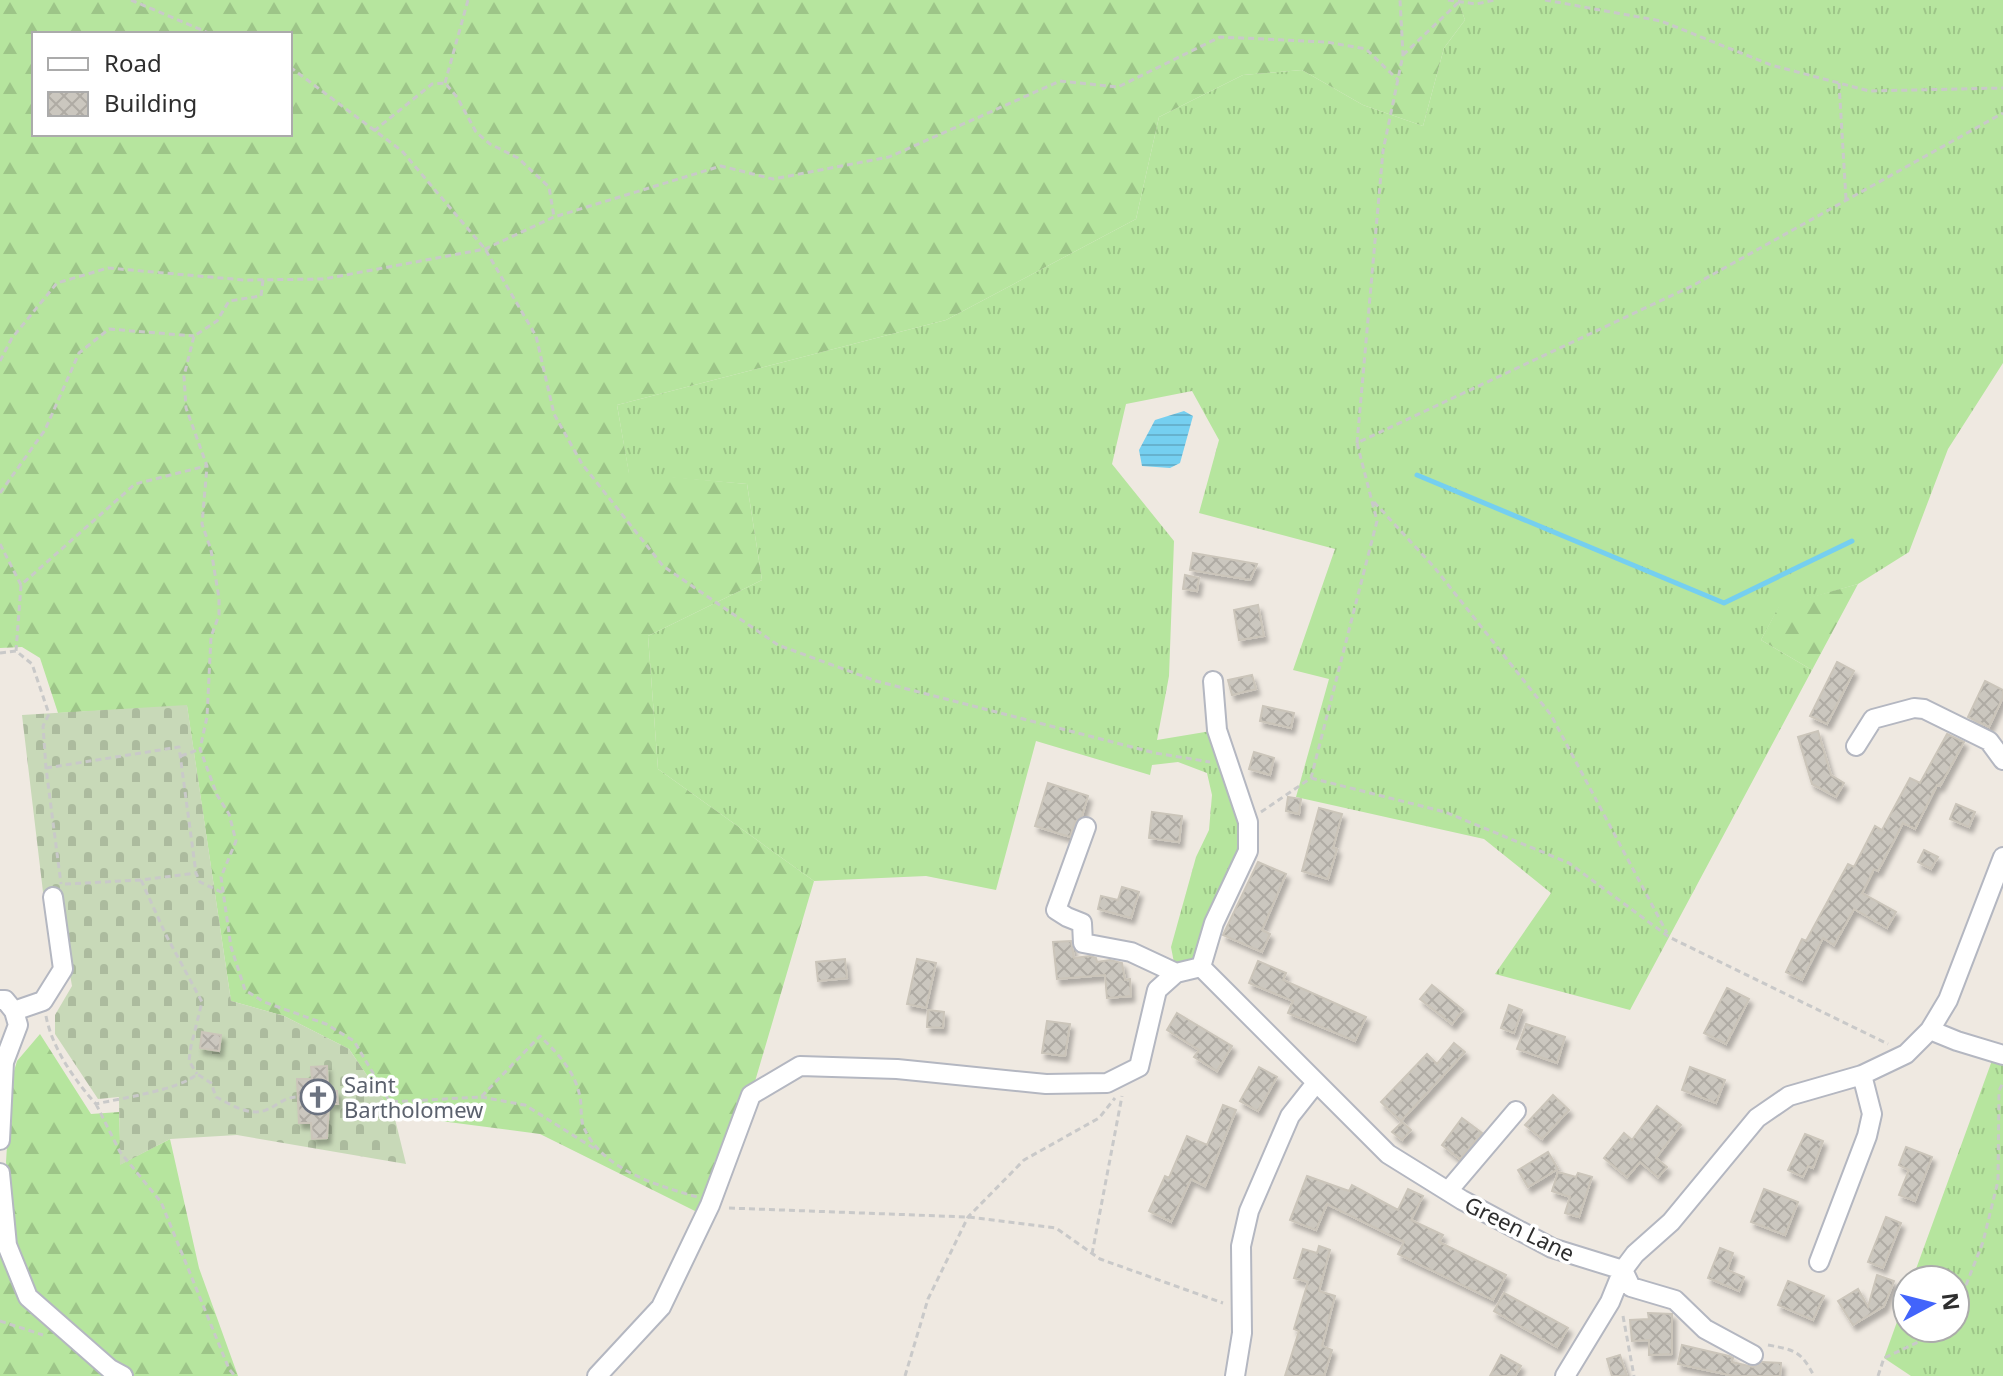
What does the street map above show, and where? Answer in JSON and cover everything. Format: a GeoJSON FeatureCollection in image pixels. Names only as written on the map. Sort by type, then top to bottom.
{"type":"FeatureCollection","features":[{"type":"Feature","properties":{"kind":"street"},"geometry":{"type":"LineString","coordinates":[[597,1376],[661,1307],[711,1203],[751,1095],[800,1066],[897,1069],[1046,1084],[1107,1083],[1139,1067],[1157,990],[1176,973],[1201,967],[1214,923],[1248,851],[1248,822],[1217,730],[1213,681]]}},
{"type":"Feature","properties":{"kind":"street"},"geometry":{"type":"LineString","coordinates":[[1856,746],[1873,719],[1914,708],[1924,709],[1989,741],[2003,760]]}},
{"type":"Feature","properties":{"kind":"street"},"geometry":{"type":"LineString","coordinates":[[1086,827],[1056,910],[1082,923],[1083,943],[1131,952],[1176,973]]}},
{"type":"Feature","properties":{"kind":"street"},"geometry":{"type":"LineString","coordinates":[[1565,1376],[1623,1270],[1635,1254],[1671,1222],[1757,1118],[1789,1096],[1862,1075],[1906,1054],[1930,1030],[1948,1000],[2003,857]]}},
{"type":"Feature","properties":{"kind":"street"},"geometry":{"type":"LineString","coordinates":[[0,1140],[2,1060],[18,1025],[7,1005],[43,1001],[63,969],[57,891]]}},
{"type":"Feature","properties":{"kind":"street","name":"Green Lane"},"geometry":{"type":"LineString","coordinates":[[1201,967],[1388,1154],[1552,1248],[1623,1270]]}},
{"type":"Feature","properties":{"kind":"street"},"geometry":{"type":"LineString","coordinates":[[1930,1030],[2003,1055]]}},
{"type":"Feature","properties":{"kind":"street"},"geometry":{"type":"LineString","coordinates":[[1819,1262],[1867,1136],[1872,1114],[1862,1075]]}},
{"type":"Feature","properties":{"kind":"street"},"geometry":{"type":"LineString","coordinates":[[1235,1376],[1242,1307],[1241,1246],[1249,1211],[1290,1116],[1316,1083]]}},
{"type":"Feature","properties":{"kind":"street"},"geometry":{"type":"LineString","coordinates":[[1448,1191],[1516,1111]]}},
{"type":"Feature","properties":{"kind":"street"},"geometry":{"type":"LineString","coordinates":[[0,1173],[7,1245],[28,1297],[67,1334],[123,1376]]}},
{"type":"Feature","properties":{"kind":"street"},"geometry":{"type":"LineString","coordinates":[[1623,1270],[1631,1287],[1675,1300],[1705,1329],[1753,1355]]}},
{"type":"Feature","properties":{"kind":"path"},"geometry":{"type":"LineString","coordinates":[[131,0],[206,32]]}},
{"type":"Feature","properties":{"kind":"path"},"geometry":{"type":"LineString","coordinates":[[445,83],[468,0]]}},
{"type":"Feature","properties":{"kind":"path"},"geometry":{"type":"LineString","coordinates":[[1248,822],[1311,778],[1377,521],[1357,443],[1383,151],[1403,55],[1400,0]]}},
{"type":"Feature","properties":{"kind":"path"},"geometry":{"type":"LineString","coordinates":[[1448,0],[1476,4],[1495,0]]}},
{"type":"Feature","properties":{"kind":"path"},"geometry":{"type":"LineString","coordinates":[[1403,55],[1461,0]]}},
{"type":"Feature","properties":{"kind":"path"},"geometry":{"type":"LineString","coordinates":[[1545,0],[1661,21],[1771,65],[1869,91],[2003,88]]}},
{"type":"Feature","properties":{"kind":"path"},"geometry":{"type":"LineString","coordinates":[[0,361],[12,338],[57,283],[108,268],[263,280],[324,279],[485,249],[554,217],[721,166],[773,179],[889,157],[1060,81],[1118,87],[1220,37],[1326,42],[1366,49],[1398,80]]}},
{"type":"Feature","properties":{"kind":"path"},"geometry":{"type":"LineString","coordinates":[[292,69],[402,151],[485,249],[536,336],[554,414],[582,464],[663,566],[778,645],[876,681],[1155,753],[1229,765]]}},
{"type":"Feature","properties":{"kind":"path"},"geometry":{"type":"LineString","coordinates":[[373,132],[432,84],[445,83]]}},
{"type":"Feature","properties":{"kind":"path"},"geometry":{"type":"LineString","coordinates":[[445,83],[457,97],[476,132],[490,144],[518,158],[549,187],[554,217]]}},
{"type":"Feature","properties":{"kind":"path"},"geometry":{"type":"LineString","coordinates":[[1839,83],[1846,200]]}},
{"type":"Feature","properties":{"kind":"path"},"geometry":{"type":"LineString","coordinates":[[1357,443],[1692,286],[2003,113]]}},
{"type":"Feature","properties":{"kind":"path"},"geometry":{"type":"LineString","coordinates":[[0,493],[45,430],[79,353],[109,329],[194,336],[217,321],[229,301],[261,296],[263,280]]}},
{"type":"Feature","properties":{"kind":"path"},"geometry":{"type":"LineString","coordinates":[[194,336],[184,376],[186,408],[207,466],[202,524],[211,550],[219,598],[219,615],[211,637],[207,717],[200,749],[217,795],[229,814],[236,841],[231,860],[221,877],[231,947],[245,990],[264,1002],[326,1024],[354,1041],[390,1102],[481,1097],[525,1105],[652,1184],[711,1203],[968,1217],[1056,1228],[1092,1254],[1114,1264],[1242,1307]]}},
{"type":"Feature","properties":{"kind":"path"},"geometry":{"type":"LineString","coordinates":[[21,585],[135,484],[207,466]]}},
{"type":"Feature","properties":{"kind":"path"},"geometry":{"type":"LineString","coordinates":[[1371,500],[1434,567],[1551,715],[1669,937]]}},
{"type":"Feature","properties":{"kind":"path"},"geometry":{"type":"LineString","coordinates":[[0,544],[21,585],[16,651]]}},
{"type":"Feature","properties":{"kind":"path"},"geometry":{"type":"LineString","coordinates":[[0,653],[16,651],[32,664],[49,714],[43,726],[57,891],[196,873]]}},
{"type":"Feature","properties":{"kind":"path"},"geometry":{"type":"LineString","coordinates":[[46,768],[179,747],[196,873],[200,882],[223,893]]}},
{"type":"Feature","properties":{"kind":"path"},"geometry":{"type":"LineString","coordinates":[[181,756],[200,749]]}},
{"type":"Feature","properties":{"kind":"path"},"geometry":{"type":"LineString","coordinates":[[1311,778],[1445,812],[1569,863],[1669,937],[1906,1054]]}},
{"type":"Feature","properties":{"kind":"path"},"geometry":{"type":"LineString","coordinates":[[141,880],[202,1002],[189,1061],[197,1074],[211,1083],[216,1097],[255,1112],[265,1111],[286,1098],[296,1097]]}},
{"type":"Feature","properties":{"kind":"path"},"geometry":{"type":"LineString","coordinates":[[43,1001],[48,1029],[80,1084],[96,1104],[120,1152],[161,1202],[229,1369],[235,1376]]}},
{"type":"Feature","properties":{"kind":"path"},"geometry":{"type":"LineString","coordinates":[[481,1097],[540,1036],[569,1066],[580,1095],[582,1125],[597,1150]]}},
{"type":"Feature","properties":{"kind":"path"},"geometry":{"type":"LineString","coordinates":[[96,1104],[162,1088],[191,1079],[197,1074]]}},
{"type":"Feature","properties":{"kind":"path"},"geometry":{"type":"LineString","coordinates":[[1971,1272],[1983,1242],[1998,1181],[1999,1091],[2003,1082]]}},
{"type":"Feature","properties":{"kind":"path"},"geometry":{"type":"LineString","coordinates":[[905,1376],[928,1299],[968,1217],[1024,1160],[1099,1118],[1124,1086],[1092,1254]]}},
{"type":"Feature","properties":{"kind":"path"},"geometry":{"type":"LineString","coordinates":[[1615,1289],[1621,1303],[1634,1376]]}},
{"type":"Feature","properties":{"kind":"path"},"geometry":{"type":"LineString","coordinates":[[0,1321],[44,1335],[67,1334]]}},
{"type":"Feature","properties":{"kind":"path"},"geometry":{"type":"LineString","coordinates":[[1878,1376],[1884,1358],[1914,1344]]}},
{"type":"Feature","properties":{"kind":"green space"},"geometry":{"type":"Polygon","coordinates":[[[0,0],[1458,0],[1465,20],[1444,48],[1423,126],[1363,105],[1302,70],[1243,75],[1159,117],[1136,219],[946,320],[617,405],[629,473],[747,484],[762,580],[648,636],[658,769],[814,881],[751,1095],[705,1216],[540,1134],[394,1115],[349,1049],[284,1016],[231,1001],[187,706],[58,713],[40,658],[22,647],[0,648],[0,0]]]}},
{"type":"Feature","properties":{"kind":"green space"},"geometry":{"type":"Polygon","coordinates":[[[1458,0],[2003,0],[2003,363],[1948,449],[1909,552],[1858,584],[1779,607],[1761,640],[1812,670],[1630,1010],[1495,974],[1551,893],[1484,839],[1296,797],[1329,679],[1293,670],[1335,549],[1199,513],[1219,440],[1192,391],[1126,404],[1112,464],[1174,541],[1169,676],[1157,740],[1217,730],[1248,822],[1201,967],[1176,973],[1171,947],[1196,857],[1209,830],[1212,795],[1207,773],[1178,762],[1152,765],[1150,775],[1036,741],[996,890],[926,876],[814,881],[658,769],[648,636],[762,580],[747,484],[629,474],[617,405],[946,320],[1136,219],[1159,117],[1243,75],[1302,70],[1363,105],[1423,126],[1444,48],[1465,20],[1458,0]]]}},
{"type":"Feature","properties":{"kind":"green space"},"geometry":{"type":"Polygon","coordinates":[[[1858,584],[1812,670],[1761,640],[1779,606],[1858,584]]]}},
{"type":"Feature","properties":{"kind":"green space"},"geometry":{"type":"Polygon","coordinates":[[[187,705],[231,1001],[284,1016],[349,1049],[394,1115],[406,1164],[237,1135],[170,1139],[120,1165],[119,1097],[98,1099],[55,1034],[55,1015],[72,986],[58,906],[43,892],[22,715],[187,705]]]}},
{"type":"Feature","properties":{"kind":"green space"},"geometry":{"type":"Polygon","coordinates":[[[40,1034],[91,1114],[119,1112],[121,1164],[170,1139],[199,1268],[238,1376],[0,1376],[0,1233],[25,1304],[103,1371],[104,1350],[32,1295],[13,1241],[6,1162],[11,1081],[17,1061],[40,1034]]]}},
{"type":"Feature","properties":{"kind":"green space"},"geometry":{"type":"Polygon","coordinates":[[[1994,1055],[2003,1058],[2003,1376],[1911,1376],[1884,1358],[1891,1339],[1891,1344],[1971,1344],[1971,1264],[1918,1264],[1994,1055]]]}},
{"type":"Feature","properties":{"kind":"water"},"geometry":{"type":"Polygon","coordinates":[[[1184,411],[1193,416],[1180,463],[1170,468],[1142,466],[1139,450],[1155,420],[1184,411]]]}},
{"type":"Feature","properties":{"kind":"building"},"geometry":{"type":"Polygon","coordinates":[[[1193,553],[1257,564],[1250,580],[1190,570],[1193,553]]]}},
{"type":"Feature","properties":{"kind":"building"},"geometry":{"type":"Polygon","coordinates":[[[1185,575],[1199,578],[1197,591],[1183,589],[1185,575]]]}},
{"type":"Feature","properties":{"kind":"building"},"geometry":{"type":"Polygon","coordinates":[[[1258,605],[1264,636],[1239,640],[1234,610],[1258,605]]]}},
{"type":"Feature","properties":{"kind":"building"},"geometry":{"type":"Polygon","coordinates":[[[1837,662],[1854,671],[1827,724],[1810,716],[1837,662]]]}},
{"type":"Feature","properties":{"kind":"building"},"geometry":{"type":"Polygon","coordinates":[[[1252,675],[1256,689],[1232,695],[1228,680],[1252,675]]]}},
{"type":"Feature","properties":{"kind":"building"},"geometry":{"type":"Polygon","coordinates":[[[1985,681],[2003,690],[2003,697],[1989,727],[1968,717],[1985,681]]]}},
{"type":"Feature","properties":{"kind":"building"},"geometry":{"type":"Polygon","coordinates":[[[1263,706],[1294,713],[1291,728],[1260,721],[1263,706]]]}},
{"type":"Feature","properties":{"kind":"building"},"geometry":{"type":"Polygon","coordinates":[[[1818,731],[1831,775],[1844,783],[1836,797],[1812,784],[1798,737],[1818,731]]]}},
{"type":"Feature","properties":{"kind":"building"},"geometry":{"type":"Polygon","coordinates":[[[1947,734],[1964,742],[1940,786],[1937,785],[1915,829],[1903,823],[1878,871],[1874,869],[1862,893],[1896,912],[1887,928],[1854,909],[1834,945],[1823,938],[1802,980],[1786,972],[1802,939],[1806,941],[1848,864],[1854,867],[1875,826],[1882,830],[1910,778],[1920,783],[1947,734]]]}},
{"type":"Feature","properties":{"kind":"building"},"geometry":{"type":"Polygon","coordinates":[[[1254,752],[1274,758],[1270,775],[1249,769],[1254,752]]]}},
{"type":"Feature","properties":{"kind":"building"},"geometry":{"type":"Polygon","coordinates":[[[1048,783],[1088,796],[1082,816],[1075,822],[1070,837],[1035,826],[1048,783]]]}},
{"type":"Feature","properties":{"kind":"building"},"geometry":{"type":"Polygon","coordinates":[[[1288,797],[1301,799],[1299,814],[1286,811],[1288,797]]]}},
{"type":"Feature","properties":{"kind":"building"},"geometry":{"type":"Polygon","coordinates":[[[1956,804],[1975,812],[1969,827],[1950,819],[1956,804]]]}},
{"type":"Feature","properties":{"kind":"building"},"geometry":{"type":"Polygon","coordinates":[[[1319,808],[1342,814],[1333,848],[1337,849],[1328,879],[1302,871],[1319,808]]]}},
{"type":"Feature","properties":{"kind":"building"},"geometry":{"type":"Polygon","coordinates":[[[1152,812],[1182,816],[1179,842],[1149,838],[1152,812]]]}},
{"type":"Feature","properties":{"kind":"building"},"geometry":{"type":"Polygon","coordinates":[[[1924,850],[1938,857],[1931,869],[1918,862],[1924,850]]]}},
{"type":"Feature","properties":{"kind":"building"},"geometry":{"type":"Polygon","coordinates":[[[1258,862],[1286,874],[1262,930],[1270,934],[1262,952],[1223,935],[1258,862]]]}},
{"type":"Feature","properties":{"kind":"building"},"geometry":{"type":"Polygon","coordinates":[[[1122,887],[1139,892],[1131,918],[1098,909],[1101,896],[1118,900],[1122,887]]]}},
{"type":"Feature","properties":{"kind":"building"},"geometry":{"type":"Polygon","coordinates":[[[1071,941],[1074,958],[1090,956],[1097,962],[1110,960],[1122,963],[1125,980],[1130,979],[1131,996],[1107,998],[1105,975],[1057,979],[1053,942],[1071,941]]]}},
{"type":"Feature","properties":{"kind":"building"},"geometry":{"type":"Polygon","coordinates":[[[845,959],[847,978],[818,981],[816,962],[845,959]]]}},
{"type":"Feature","properties":{"kind":"building"},"geometry":{"type":"Polygon","coordinates":[[[917,959],[936,963],[926,1008],[907,1004],[917,959]]]}},
{"type":"Feature","properties":{"kind":"building"},"geometry":{"type":"Polygon","coordinates":[[[1258,961],[1286,973],[1283,980],[1366,1017],[1355,1041],[1288,1013],[1293,1001],[1249,983],[1258,961]]]}},
{"type":"Feature","properties":{"kind":"building"},"geometry":{"type":"Polygon","coordinates":[[[1432,985],[1463,1010],[1452,1024],[1420,999],[1432,985]]]}},
{"type":"Feature","properties":{"kind":"building"},"geometry":{"type":"Polygon","coordinates":[[[1727,988],[1749,999],[1726,1044],[1704,1033],[1727,988]]]}},
{"type":"Feature","properties":{"kind":"building"},"geometry":{"type":"Polygon","coordinates":[[[1509,1005],[1522,1010],[1514,1033],[1501,1028],[1509,1005]]]}},
{"type":"Feature","properties":{"kind":"building"},"geometry":{"type":"Polygon","coordinates":[[[928,1010],[944,1012],[943,1028],[927,1027],[928,1010]]]}},
{"type":"Feature","properties":{"kind":"building"},"geometry":{"type":"Polygon","coordinates":[[[1177,1013],[1232,1046],[1217,1071],[1194,1057],[1199,1050],[1167,1030],[1177,1013]]]}},
{"type":"Feature","properties":{"kind":"building"},"geometry":{"type":"Polygon","coordinates":[[[1047,1021],[1070,1024],[1065,1056],[1042,1053],[1047,1021]]]}},
{"type":"Feature","properties":{"kind":"building"},"geometry":{"type":"Polygon","coordinates":[[[1526,1024],[1565,1037],[1557,1063],[1517,1049],[1526,1024]]]}},
{"type":"Feature","properties":{"kind":"building"},"geometry":{"type":"Polygon","coordinates":[[[202,1032],[221,1035],[219,1051],[200,1048],[202,1032]]]}},
{"type":"Feature","properties":{"kind":"building"},"geometry":{"type":"Polygon","coordinates":[[[1454,1043],[1465,1052],[1401,1121],[1381,1102],[1427,1054],[1437,1064],[1454,1043]]]}},
{"type":"Feature","properties":{"kind":"building","name":"Saint Bartholomew"},"geometry":{"type":"Polygon","coordinates":[[[327,1066],[328,1091],[337,1091],[338,1104],[329,1104],[327,1138],[312,1139],[311,1123],[299,1123],[297,1079],[312,1079],[311,1067],[327,1066]]]}},
{"type":"Feature","properties":{"kind":"building"},"geometry":{"type":"Polygon","coordinates":[[[1259,1067],[1277,1077],[1258,1111],[1240,1101],[1259,1067]]]}},
{"type":"Feature","properties":{"kind":"building"},"geometry":{"type":"Polygon","coordinates":[[[1690,1067],[1725,1080],[1716,1103],[1682,1090],[1690,1067]]]}},
{"type":"Feature","properties":{"kind":"building"},"geometry":{"type":"Polygon","coordinates":[[[1553,1095],[1569,1110],[1542,1139],[1525,1125],[1553,1095]]]}},
{"type":"Feature","properties":{"kind":"building"},"geometry":{"type":"Polygon","coordinates":[[[1223,1105],[1236,1110],[1205,1186],[1191,1179],[1171,1222],[1149,1211],[1165,1176],[1169,1178],[1187,1136],[1207,1145],[1223,1105]]]}},
{"type":"Feature","properties":{"kind":"building"},"geometry":{"type":"Polygon","coordinates":[[[1657,1106],[1681,1125],[1656,1158],[1667,1167],[1658,1177],[1640,1162],[1627,1177],[1604,1158],[1624,1133],[1632,1140],[1657,1106]]]}},
{"type":"Feature","properties":{"kind":"building"},"geometry":{"type":"Polygon","coordinates":[[[1462,1118],[1482,1133],[1460,1159],[1442,1145],[1462,1118]]]}},
{"type":"Feature","properties":{"kind":"building"},"geometry":{"type":"Polygon","coordinates":[[[1402,1122],[1411,1130],[1402,1140],[1392,1132],[1402,1122]]]}},
{"type":"Feature","properties":{"kind":"building"},"geometry":{"type":"Polygon","coordinates":[[[1805,1134],[1823,1141],[1813,1168],[1808,1166],[1803,1177],[1788,1170],[1805,1134]]]}},
{"type":"Feature","properties":{"kind":"building"},"geometry":{"type":"Polygon","coordinates":[[[1906,1147],[1932,1157],[1915,1201],[1899,1195],[1909,1170],[1899,1165],[1906,1147]]]}},
{"type":"Feature","properties":{"kind":"building"},"geometry":{"type":"Polygon","coordinates":[[[1548,1152],[1558,1169],[1528,1187],[1518,1170],[1548,1152]]]}},
{"type":"Feature","properties":{"kind":"building"},"geometry":{"type":"Polygon","coordinates":[[[1558,1172],[1592,1177],[1579,1217],[1565,1213],[1570,1197],[1552,1191],[1558,1172]]]}},
{"type":"Feature","properties":{"kind":"building"},"geometry":{"type":"Polygon","coordinates":[[[1307,1176],[1349,1191],[1352,1185],[1398,1210],[1408,1189],[1423,1196],[1411,1220],[1443,1235],[1439,1242],[1506,1275],[1493,1300],[1398,1254],[1404,1242],[1327,1204],[1316,1230],[1290,1220],[1307,1176]]]}},
{"type":"Feature","properties":{"kind":"building"},"geometry":{"type":"Polygon","coordinates":[[[1764,1189],[1798,1202],[1785,1235],[1751,1222],[1764,1189]]]}},
{"type":"Feature","properties":{"kind":"building"},"geometry":{"type":"Polygon","coordinates":[[[1886,1217],[1901,1223],[1883,1268],[1868,1262],[1886,1217]]]}},
{"type":"Feature","properties":{"kind":"building"},"geometry":{"type":"Polygon","coordinates":[[[1319,1246],[1330,1250],[1319,1291],[1335,1296],[1322,1346],[1332,1350],[1324,1376],[1285,1376],[1299,1331],[1294,1329],[1308,1282],[1294,1278],[1303,1249],[1317,1253],[1319,1246]]]}},
{"type":"Feature","properties":{"kind":"building"},"geometry":{"type":"Polygon","coordinates":[[[1720,1248],[1733,1253],[1727,1270],[1744,1277],[1739,1291],[1708,1278],[1720,1248]]]}},
{"type":"Feature","properties":{"kind":"building"},"geometry":{"type":"Polygon","coordinates":[[[1877,1275],[1891,1280],[1884,1306],[1853,1325],[1838,1301],[1858,1289],[1868,1307],[1877,1275]]]}},
{"type":"Feature","properties":{"kind":"building"},"geometry":{"type":"Polygon","coordinates":[[[1788,1281],[1824,1296],[1813,1320],[1778,1305],[1788,1281]]]}},
{"type":"Feature","properties":{"kind":"building"},"geometry":{"type":"Polygon","coordinates":[[[1504,1293],[1568,1328],[1557,1347],[1494,1311],[1504,1293]]]}},
{"type":"Feature","properties":{"kind":"building"},"geometry":{"type":"Polygon","coordinates":[[[1648,1313],[1672,1314],[1672,1354],[1649,1355],[1649,1340],[1632,1341],[1630,1320],[1649,1319],[1648,1313]]]}},
{"type":"Feature","properties":{"kind":"building"},"geometry":{"type":"Polygon","coordinates":[[[1682,1345],[1729,1356],[1733,1358],[1732,1362],[1753,1367],[1762,1362],[1781,1363],[1780,1376],[1734,1376],[1678,1364],[1682,1345]]]}},
{"type":"Feature","properties":{"kind":"building"},"geometry":{"type":"Polygon","coordinates":[[[1501,1355],[1521,1366],[1515,1376],[1490,1376],[1501,1355]]]}},
{"type":"Feature","properties":{"kind":"building"},"geometry":{"type":"Polygon","coordinates":[[[1620,1355],[1627,1376],[1612,1376],[1607,1359],[1620,1355]]]}},
{"type":"Feature","properties":{"kind":"waterway"},"geometry":{"type":"LineString","coordinates":[[1417,475],[1724,603],[1852,541]]}},
{"type":"Feature","properties":{"kind":"place","name":"Saint Bartholomew"},"geometry":{"type":"Point","coordinates":[318,1097]}}]}
